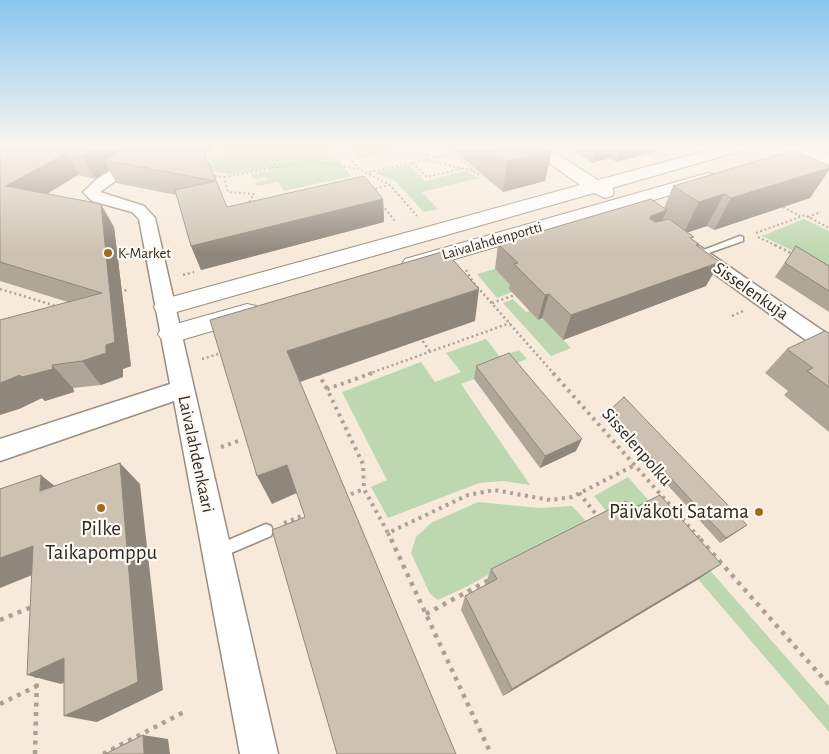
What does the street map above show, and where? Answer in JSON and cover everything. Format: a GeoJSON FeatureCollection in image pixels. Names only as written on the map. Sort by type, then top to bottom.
{"type":"FeatureCollection","features":[{"type":"Feature","properties":{"kind":"street","name":"Laivalahdenkaari"},"geometry":{"type":"LineString","coordinates":[[102,182],[91,192],[97,198],[134,207],[145,214],[172,334],[258,754]]}},
{"type":"Feature","properties":{"kind":"street"},"geometry":{"type":"LineString","coordinates":[[589,182],[624,202],[644,216]]}},
{"type":"Feature","properties":{"kind":"street","name":"Laivalahdenportti"},"geometry":{"type":"LineString","coordinates":[[166,307],[613,182]]}},
{"type":"Feature","properties":{"kind":"street","name":"Laivalahdenportti"},"geometry":{"type":"LineString","coordinates":[[397,269],[692,182]]}},
{"type":"Feature","properties":{"kind":"street","name":"Sisselenkuja"},"geometry":{"type":"LineString","coordinates":[[677,239],[829,346]]}},
{"type":"Feature","properties":{"kind":"street"},"geometry":{"type":"LineString","coordinates":[[172,334],[268,306]]}},
{"type":"Feature","properties":{"kind":"street"},"geometry":{"type":"LineString","coordinates":[[0,450],[182,390]]}},
{"type":"Feature","properties":{"kind":"lane"},"geometry":{"type":"LineString","coordinates":[[697,254],[740,239]]}},
{"type":"Feature","properties":{"kind":"lane"},"geometry":{"type":"LineString","coordinates":[[217,552],[266,531]]}},
{"type":"Feature","properties":{"kind":"path"},"geometry":{"type":"LineString","coordinates":[[225,182],[228,192],[254,194],[246,208]]}},
{"type":"Feature","properties":{"kind":"path"},"geometry":{"type":"LineString","coordinates":[[384,182],[390,185],[419,217]]}},
{"type":"Feature","properties":{"kind":"path"},"geometry":{"type":"LineString","coordinates":[[373,196],[367,190],[390,185]]}},
{"type":"Feature","properties":{"kind":"path"},"geometry":{"type":"LineString","coordinates":[[378,201],[397,223]]}},
{"type":"Feature","properties":{"kind":"path"},"geometry":{"type":"LineString","coordinates":[[784,207],[829,228]]}},
{"type":"Feature","properties":{"kind":"path"},"geometry":{"type":"LineString","coordinates":[[808,217],[821,212]]}},
{"type":"Feature","properties":{"kind":"path"},"geometry":{"type":"LineString","coordinates":[[801,216],[753,234],[801,257]]}},
{"type":"Feature","properties":{"kind":"path","name":"Sisselenpolku"},"geometry":{"type":"LineString","coordinates":[[467,271],[492,303],[829,685]]}},
{"type":"Feature","properties":{"kind":"path"},"geometry":{"type":"LineString","coordinates":[[0,289],[53,305],[57,311]]}},
{"type":"Feature","properties":{"kind":"path"},"geometry":{"type":"LineString","coordinates":[[113,297],[128,289]]}},
{"type":"Feature","properties":{"kind":"path"},"geometry":{"type":"LineString","coordinates":[[492,303],[515,295]]}},
{"type":"Feature","properties":{"kind":"path"},"geometry":{"type":"LineString","coordinates":[[327,389],[510,323]]}},
{"type":"Feature","properties":{"kind":"path"},"geometry":{"type":"LineString","coordinates":[[418,334],[430,352]]}},
{"type":"Feature","properties":{"kind":"path"},"geometry":{"type":"LineString","coordinates":[[317,369],[363,464],[364,489],[388,533],[491,754]]}},
{"type":"Feature","properties":{"kind":"path"},"geometry":{"type":"LineString","coordinates":[[388,533],[468,495],[494,490],[550,500],[572,496],[635,465]]}},
{"type":"Feature","properties":{"kind":"path"},"geometry":{"type":"LineString","coordinates":[[338,500],[364,489]]}},
{"type":"Feature","properties":{"kind":"path"},"geometry":{"type":"LineString","coordinates":[[579,493],[600,520],[592,525]]}},
{"type":"Feature","properties":{"kind":"path"},"geometry":{"type":"LineString","coordinates":[[266,531],[311,512]]}},
{"type":"Feature","properties":{"kind":"path"},"geometry":{"type":"LineString","coordinates":[[426,614],[496,577]]}},
{"type":"Feature","properties":{"kind":"path"},"geometry":{"type":"LineString","coordinates":[[0,620],[39,604],[39,611]]}},
{"type":"Feature","properties":{"kind":"path"},"geometry":{"type":"LineString","coordinates":[[35,754],[38,667]]}},
{"type":"Feature","properties":{"kind":"path"},"geometry":{"type":"LineString","coordinates":[[0,704],[37,686]]}},
{"type":"Feature","properties":{"kind":"path"},"geometry":{"type":"LineString","coordinates":[[103,754],[186,710]]}},
{"type":"Feature","properties":{"kind":"green space"},"geometry":{"type":"Polygon","coordinates":[[[259,182],[277,182],[257,186],[255,183],[259,182]]]}},
{"type":"Feature","properties":{"kind":"green space"},"geometry":{"type":"Polygon","coordinates":[[[278,182],[323,182],[284,191],[278,182]]]}},
{"type":"Feature","properties":{"kind":"green space"},"geometry":{"type":"Polygon","coordinates":[[[396,182],[463,182],[422,192],[438,209],[424,212],[396,182]]]}},
{"type":"Feature","properties":{"kind":"green space"},"geometry":{"type":"Polygon","coordinates":[[[804,219],[829,231],[829,268],[762,236],[804,219]]]}},
{"type":"Feature","properties":{"kind":"green space"},"geometry":{"type":"Polygon","coordinates":[[[495,269],[513,288],[512,292],[497,298],[477,274],[495,269]]]}},
{"type":"Feature","properties":{"kind":"green space"},"geometry":{"type":"Polygon","coordinates":[[[513,299],[526,312],[530,311],[538,320],[542,318],[571,348],[551,356],[503,303],[513,299]]]}},
{"type":"Feature","properties":{"kind":"green space"},"geometry":{"type":"Polygon","coordinates":[[[486,339],[500,357],[519,350],[527,359],[461,384],[530,485],[503,481],[479,483],[388,518],[371,487],[387,480],[342,392],[421,362],[435,382],[461,372],[446,353],[486,339]]]}},
{"type":"Feature","properties":{"kind":"green space"},"geometry":{"type":"Polygon","coordinates":[[[628,477],[829,706],[829,732],[643,515],[619,527],[594,496],[628,477]]]}},
{"type":"Feature","properties":{"kind":"green space"},"geometry":{"type":"Polygon","coordinates":[[[478,502],[540,508],[572,506],[586,521],[468,586],[438,600],[430,594],[411,553],[416,537],[431,523],[478,502]]]}},
{"type":"Feature","properties":{"kind":"building"},"geometry":{"type":"Polygon","coordinates":[[[0,182],[13,182],[6,186],[101,204],[115,342],[106,345],[106,353],[82,361],[52,365],[53,369],[22,377],[20,375],[0,383],[0,320],[102,293],[0,262],[0,182]]]}},
{"type":"Feature","properties":{"kind":"building"},"geometry":{"type":"Polygon","coordinates":[[[217,182],[227,207],[337,182],[369,182],[383,199],[191,246],[175,190],[217,182]]]}},
{"type":"Feature","properties":{"kind":"building"},"geometry":{"type":"Polygon","coordinates":[[[686,182],[783,182],[731,198],[724,194],[699,202],[673,186],[686,182]]]}},
{"type":"Feature","properties":{"kind":"building"},"geometry":{"type":"Polygon","coordinates":[[[651,199],[667,210],[651,216],[650,219],[656,222],[669,219],[694,237],[690,238],[699,244],[696,245],[720,262],[571,315],[549,294],[545,295],[514,264],[518,263],[498,244],[651,199]]]}},
{"type":"Feature","properties":{"kind":"building"},"geometry":{"type":"Polygon","coordinates":[[[796,246],[829,266],[829,291],[785,263],[796,246]]]}},
{"type":"Feature","properties":{"kind":"building"},"geometry":{"type":"Polygon","coordinates":[[[445,251],[479,289],[287,351],[456,754],[337,754],[272,530],[305,517],[287,465],[257,476],[210,320],[445,251]]]}},
{"type":"Feature","properties":{"kind":"building"},"geometry":{"type":"Polygon","coordinates":[[[825,331],[829,333],[829,387],[807,371],[813,368],[787,349],[825,331]]]}},
{"type":"Feature","properties":{"kind":"building"},"geometry":{"type":"Polygon","coordinates":[[[509,353],[582,439],[545,456],[476,366],[509,353]]]}},
{"type":"Feature","properties":{"kind":"building"},"geometry":{"type":"Polygon","coordinates":[[[624,397],[747,525],[726,538],[609,411],[624,397]]]}},
{"type":"Feature","properties":{"kind":"building"},"geometry":{"type":"Polygon","coordinates":[[[120,463],[138,682],[64,716],[64,658],[27,675],[33,546],[0,558],[0,489],[41,475],[40,491],[120,463]]]}},
{"type":"Feature","properties":{"kind":"building"},"geometry":{"type":"Polygon","coordinates":[[[660,495],[721,564],[512,689],[465,596],[497,579],[491,569],[626,501],[632,509],[660,495]]]}},
{"type":"Feature","properties":{"kind":"building"},"geometry":{"type":"Polygon","coordinates":[[[143,735],[144,754],[105,754],[143,735]]]}},
{"type":"Feature","properties":{"kind":"place","name":"K-Market"},"geometry":{"type":"Point","coordinates":[108,253]}},
{"type":"Feature","properties":{"kind":"place","name":"Pilke Taikapomppu"},"geometry":{"type":"Point","coordinates":[101,508]}},
{"type":"Feature","properties":{"kind":"place","name":"Päiväkoti Satama"},"geometry":{"type":"Point","coordinates":[759,512]}}]}
